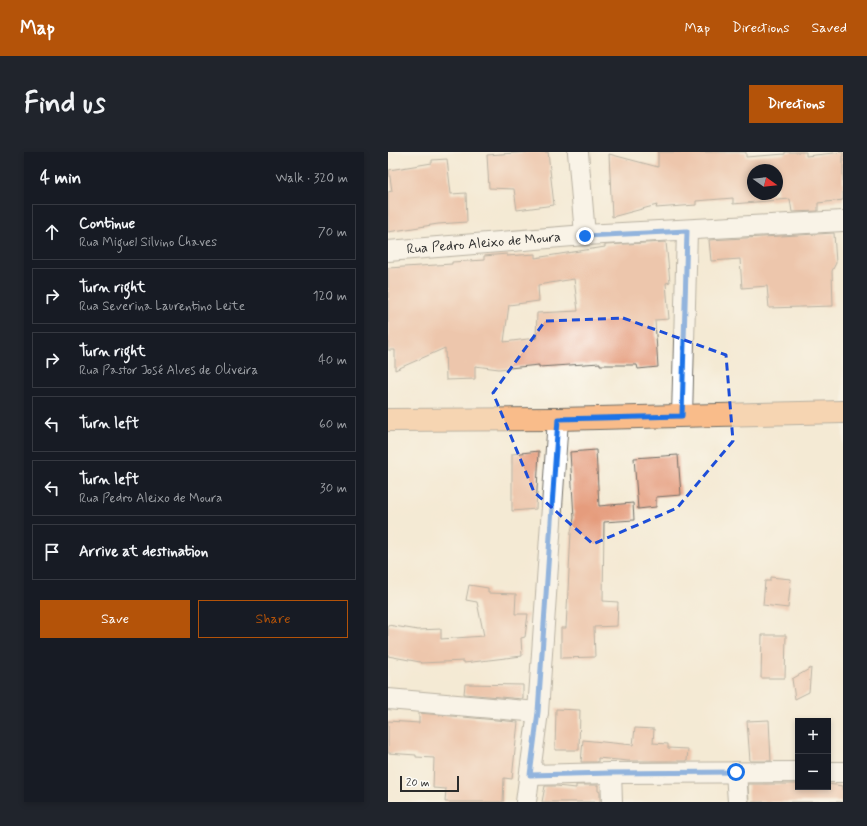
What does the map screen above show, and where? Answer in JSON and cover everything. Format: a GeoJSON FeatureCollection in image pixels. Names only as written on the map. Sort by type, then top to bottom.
{"type":"FeatureCollection","features":[{"type":"Feature","properties":{"kind":"main road"},"geometry":{"type":"LineString","coordinates":[[388,420],[558,419],[843,412]]}},
{"type":"Feature","properties":{"kind":"street"},"geometry":{"type":"LineString","coordinates":[[578,152],[585,236]]}},
{"type":"Feature","properties":{"kind":"street","name":"Rua Pedro Aleixo de Moura"},"geometry":{"type":"LineString","coordinates":[[388,251],[585,236],[843,221]]}},
{"type":"Feature","properties":{"kind":"street"},"geometry":{"type":"LineString","coordinates":[[682,416],[687,231]]}},
{"type":"Feature","properties":{"kind":"street"},"geometry":{"type":"LineString","coordinates":[[526,802],[538,712],[558,419]]}},
{"type":"Feature","properties":{"kind":"street"},"geometry":{"type":"LineString","coordinates":[[388,699],[538,712]]}},
{"type":"Feature","properties":{"kind":"street"},"geometry":{"type":"LineString","coordinates":[[736,772],[738,802]]}},
{"type":"Feature","properties":{"kind":"street"},"geometry":{"type":"LineString","coordinates":[[530,775],[795,772]]}},
{"type":"Feature","properties":{"kind":"street"},"geometry":{"type":"LineString","coordinates":[[831,772],[843,772]]}},
{"type":"Feature","properties":{"kind":"street"},"geometry":{"type":"LineString","coordinates":[[611,773],[612,802]]}},
{"type":"Feature","properties":{"kind":"highlighted area"},"geometry":{"type":"Polygon","coordinates":[[[623,318],[726,355],[733,441],[677,508],[593,544],[534,492],[493,393],[545,321],[623,318]]]}},
{"type":"Feature","properties":{"kind":"building"},"geometry":{"type":"Polygon","coordinates":[[[548,152],[554,205],[517,210],[514,189],[489,188],[487,155],[548,152]]]}},
{"type":"Feature","properties":{"kind":"building"},"geometry":{"type":"Polygon","coordinates":[[[658,152],[746,152],[746,157],[785,154],[785,152],[806,152],[806,156],[843,152],[843,200],[818,203],[818,211],[792,212],[790,199],[783,200],[783,164],[747,164],[747,200],[779,200],[733,204],[733,198],[696,201],[696,205],[656,208],[657,205],[612,217],[609,154],[658,167],[658,152]]]}},
{"type":"Feature","properties":{"kind":"building"},"geometry":{"type":"Polygon","coordinates":[[[447,159],[451,194],[466,193],[467,222],[438,224],[388,232],[388,192],[392,191],[389,170],[432,163],[432,160],[447,159]]]}},
{"type":"Feature","properties":{"kind":"building"},"geometry":{"type":"Polygon","coordinates":[[[834,233],[836,263],[832,271],[833,306],[769,308],[767,286],[742,288],[740,259],[711,261],[709,240],[834,233]]]}},
{"type":"Feature","properties":{"kind":"building"},"geometry":{"type":"Polygon","coordinates":[[[666,242],[670,282],[666,283],[669,319],[655,320],[658,367],[638,369],[637,365],[600,365],[600,363],[539,367],[539,365],[499,369],[475,366],[475,379],[446,380],[445,348],[395,370],[395,350],[388,350],[388,268],[452,264],[452,262],[484,260],[484,256],[507,254],[507,256],[535,254],[535,258],[605,247],[605,245],[666,242]],[[574,279],[538,285],[539,301],[509,305],[504,342],[536,338],[537,313],[578,311],[574,279]]]}},
{"type":"Feature","properties":{"kind":"building"},"geometry":{"type":"Polygon","coordinates":[[[596,450],[599,506],[633,503],[634,520],[604,522],[603,601],[618,602],[617,626],[594,627],[595,657],[561,658],[561,628],[566,628],[571,532],[574,518],[570,452],[596,450]]]}},
{"type":"Feature","properties":{"kind":"building"},"geometry":{"type":"Polygon","coordinates":[[[539,451],[536,509],[512,511],[512,454],[539,451]]]}},
{"type":"Feature","properties":{"kind":"building"},"geometry":{"type":"Polygon","coordinates":[[[678,455],[681,495],[656,497],[656,507],[638,509],[634,458],[678,455]]]}},
{"type":"Feature","properties":{"kind":"building"},"geometry":{"type":"Polygon","coordinates":[[[770,577],[791,579],[788,608],[763,605],[765,581],[770,581],[770,577]]]}},
{"type":"Feature","properties":{"kind":"building"},"geometry":{"type":"Polygon","coordinates":[[[469,585],[488,588],[488,593],[516,594],[515,614],[528,614],[525,637],[521,638],[522,656],[464,663],[464,661],[421,663],[388,656],[388,625],[418,630],[441,629],[441,639],[484,636],[477,602],[466,600],[469,585]]]}},
{"type":"Feature","properties":{"kind":"building"},"geometry":{"type":"Polygon","coordinates":[[[762,635],[786,635],[785,678],[761,678],[762,635]]]}},
{"type":"Feature","properties":{"kind":"building"},"geometry":{"type":"Polygon","coordinates":[[[811,668],[809,692],[795,699],[792,679],[811,668]]]}},
{"type":"Feature","properties":{"kind":"building"},"geometry":{"type":"Polygon","coordinates":[[[465,684],[523,685],[523,699],[464,694],[465,684]]]}},
{"type":"Feature","properties":{"kind":"building"},"geometry":{"type":"Polygon","coordinates":[[[556,709],[580,710],[579,750],[555,750],[556,709]]]}},
{"type":"Feature","properties":{"kind":"building"},"geometry":{"type":"Polygon","coordinates":[[[419,713],[518,722],[512,779],[504,778],[503,802],[445,802],[446,789],[433,788],[434,758],[388,753],[388,721],[419,723],[419,713]]]}},
{"type":"Feature","properties":{"kind":"building"},"geometry":{"type":"Polygon","coordinates":[[[769,720],[771,761],[750,761],[747,721],[769,720]]]}},
{"type":"Feature","properties":{"kind":"building"},"geometry":{"type":"Polygon","coordinates":[[[635,728],[654,729],[653,743],[668,744],[668,748],[688,749],[687,761],[628,761],[598,758],[598,762],[581,762],[583,740],[633,745],[635,728]]]}},
{"type":"Feature","properties":{"kind":"building"},"geometry":{"type":"Polygon","coordinates":[[[748,784],[795,784],[795,790],[831,790],[831,784],[843,786],[843,802],[749,802],[748,784]]]}},
{"type":"Feature","properties":{"kind":"building"},"geometry":{"type":"Polygon","coordinates":[[[576,785],[598,785],[600,802],[542,802],[545,786],[576,788],[576,785]]]}},
{"type":"Feature","properties":{"kind":"route"},"geometry":{"type":"LineString","coordinates":[[585,236],[687,231],[682,416],[558,419],[538,712],[530,775],[736,772]]}}]}
